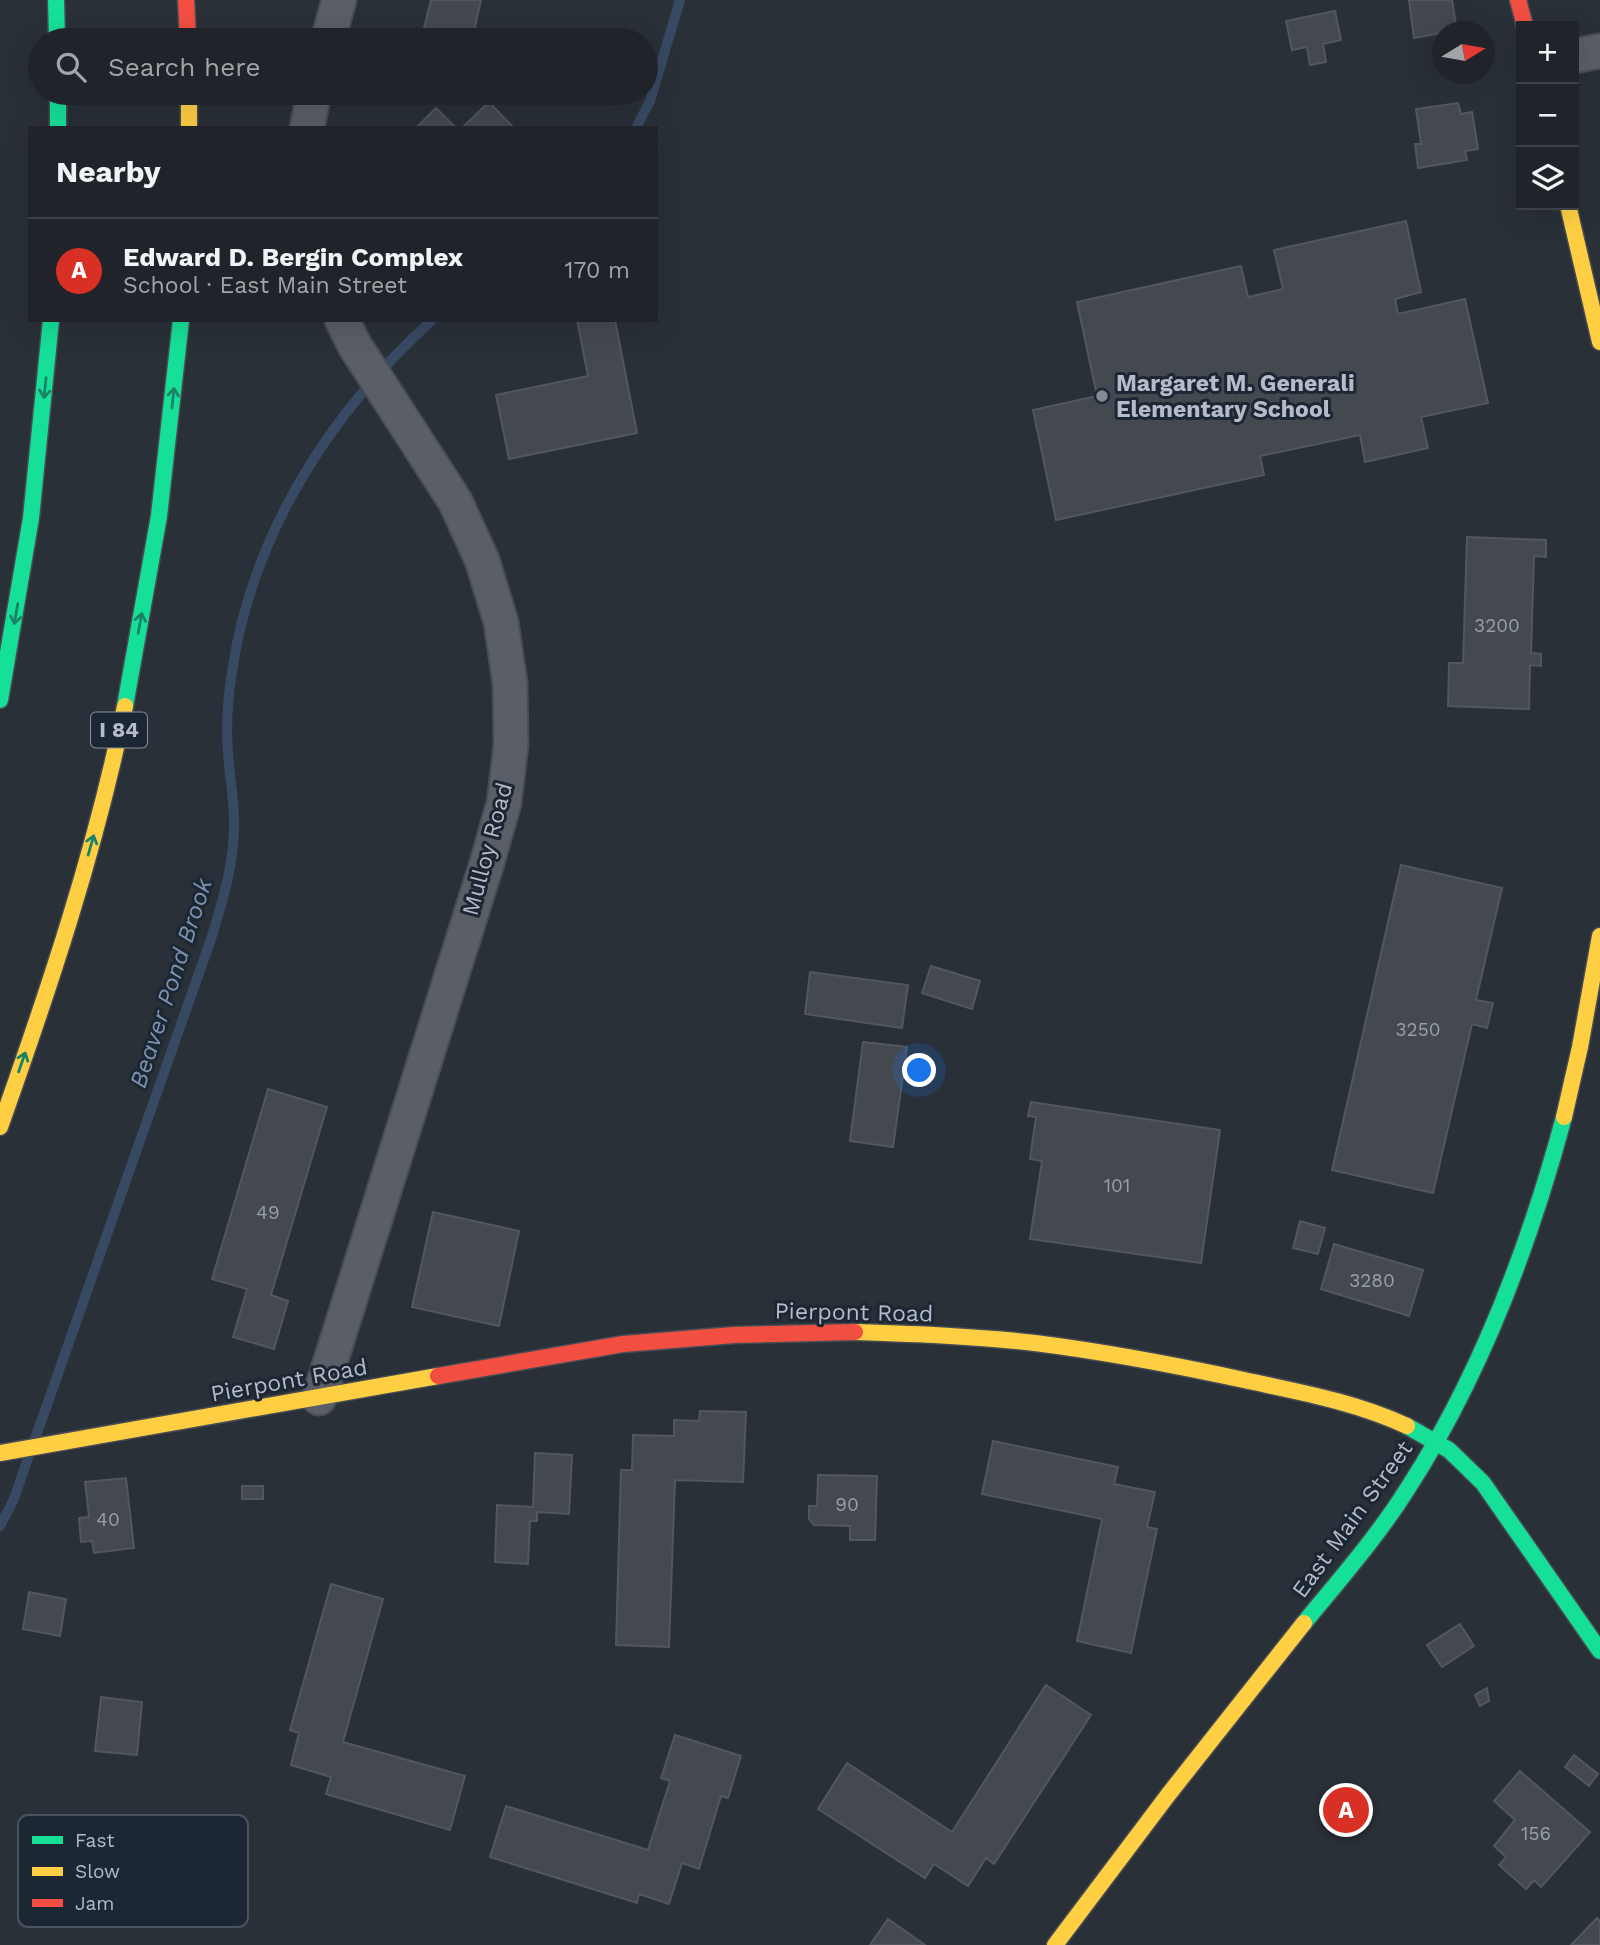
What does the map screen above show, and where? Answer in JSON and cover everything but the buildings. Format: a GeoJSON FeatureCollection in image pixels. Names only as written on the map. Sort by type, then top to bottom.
{"type":"FeatureCollection","features":[{"type":"Feature","properties":{"kind":"main road"},"geometry":{"type":"LineString","coordinates":[[55,0],[56,28]]}},
{"type":"Feature","properties":{"kind":"main road"},"geometry":{"type":"LineString","coordinates":[[186,0],[187,28]]}},
{"type":"Feature","properties":{"kind":"main road"},"geometry":{"type":"LineString","coordinates":[[1518,0],[1524,21]]}},
{"type":"Feature","properties":{"kind":"main road"},"geometry":{"type":"LineString","coordinates":[[58,105],[58,126]]}},
{"type":"Feature","properties":{"kind":"main road"},"geometry":{"type":"LineString","coordinates":[[189,105],[189,126]]}},
{"type":"Feature","properties":{"kind":"main road"},"geometry":{"type":"LineString","coordinates":[[1569,210],[1600,342]]}},
{"type":"Feature","properties":{"kind":"main road"},"geometry":{"type":"LineString","coordinates":[[0,700],[31,518],[51,322]]}},
{"type":"Feature","properties":{"kind":"main road","name":"I 84"},"geometry":{"type":"LineString","coordinates":[[0,1127],[71,913],[116,748],[166,463],[181,322]]}},
{"type":"Feature","properties":{"kind":"main road","name":"East Main Street"},"geometry":{"type":"LineString","coordinates":[[1055,1945],[1230,1715],[1367,1545],[1400,1500],[1436,1441],[1469,1378],[1503,1302],[1540,1200],[1565,1114],[1600,936]]}},
{"type":"Feature","properties":{"kind":"main road","name":"Pierpont Road"},"geometry":{"type":"LineString","coordinates":[[0,1453],[623,1344],[734,1335],[855,1332],[1009,1340],[1104,1353],[1319,1396],[1388,1417],[1436,1441],[1460,1459],[1483,1483],[1600,1651]]}},
{"type":"Feature","properties":{"kind":"street"},"geometry":{"type":"LineString","coordinates":[[331,28],[339,0]]}},
{"type":"Feature","properties":{"kind":"street"},"geometry":{"type":"LineString","coordinates":[[1579,55],[1600,51]]}},
{"type":"Feature","properties":{"kind":"street"},"geometry":{"type":"LineString","coordinates":[[307,126],[312,105]]}},
{"type":"Feature","properties":{"kind":"street","name":"Mulloy Road"},"geometry":{"type":"LineString","coordinates":[[319,1398],[487,863],[504,803],[511,745],[510,683],[503,634],[482,560],[455,501],[363,358],[343,322]]}},
{"type":"Feature","properties":{"kind":"waterway","name":"Beaver Pond Brook"},"geometry":{"type":"LineString","coordinates":[[658,74],[680,0]]}},
{"type":"Feature","properties":{"kind":"waterway","name":"Beaver Pond Brook"},"geometry":{"type":"LineString","coordinates":[[637,126],[648,105]]}},
{"type":"Feature","properties":{"kind":"waterway","name":"Beaver Pond Brook"},"geometry":{"type":"LineString","coordinates":[[35,1439],[211,939],[224,895],[234,835],[227,742],[229,692],[242,621],[257,572],[301,479],[329,436],[395,356],[430,322]]}},
{"type":"Feature","properties":{"kind":"waterway","name":"Beaver Pond Brook"},"geometry":{"type":"LineString","coordinates":[[0,1526],[14,1499],[28,1458]]}},
{"type":"Feature","properties":{"kind":"traffic: fast"},"geometry":{"type":"LineString","coordinates":[[56,0],[57,28]]}},
{"type":"Feature","properties":{"kind":"traffic: fast"},"geometry":{"type":"LineString","coordinates":[[58,105],[58,126]]}},
{"type":"Feature","properties":{"kind":"traffic: fast"},"geometry":{"type":"LineString","coordinates":[[0,700],[31,518],[51,322]]}},
{"type":"Feature","properties":{"kind":"traffic: fast"},"geometry":{"type":"LineString","coordinates":[[125,706],[159,516],[181,322]]}},
{"type":"Feature","properties":{"kind":"traffic: fast"},"geometry":{"type":"LineString","coordinates":[[1304,1623],[1396,1506],[1458,1401],[1519,1262],[1564,1117]]}},
{"type":"Feature","properties":{"kind":"traffic: fast"},"geometry":{"type":"LineString","coordinates":[[1407,1426],[1449,1450],[1483,1483],[1600,1651]]}},
{"type":"Feature","properties":{"kind":"traffic: slow"},"geometry":{"type":"LineString","coordinates":[[189,105],[189,126]]}},
{"type":"Feature","properties":{"kind":"traffic: slow"},"geometry":{"type":"LineString","coordinates":[[1569,210],[1600,342]]}},
{"type":"Feature","properties":{"kind":"traffic: slow"},"geometry":{"type":"LineString","coordinates":[[0,1127],[86,866],[125,706]]}},
{"type":"Feature","properties":{"kind":"traffic: slow"},"geometry":{"type":"LineString","coordinates":[[1564,1117],[1600,936]]}},
{"type":"Feature","properties":{"kind":"traffic: slow"},"geometry":{"type":"LineString","coordinates":[[855,1332],[990,1339],[1114,1355],[1327,1398],[1368,1410],[1407,1426]]}},
{"type":"Feature","properties":{"kind":"traffic: slow"},"geometry":{"type":"LineString","coordinates":[[0,1453],[438,1376]]}},
{"type":"Feature","properties":{"kind":"traffic: slow"},"geometry":{"type":"LineString","coordinates":[[1055,1945],[1168,1795],[1304,1623]]}},
{"type":"Feature","properties":{"kind":"traffic: jam"},"geometry":{"type":"LineString","coordinates":[[186,0],[187,28]]}},
{"type":"Feature","properties":{"kind":"traffic: jam"},"geometry":{"type":"LineString","coordinates":[[1518,0],[1524,21]]}},
{"type":"Feature","properties":{"kind":"traffic: jam"},"geometry":{"type":"LineString","coordinates":[[438,1376],[623,1344],[734,1335],[855,1332]]}},
{"type":"Feature","properties":{"kind":"place","name":"Margaret M. Generali Elementary School"},"geometry":{"type":"Point","coordinates":[1102,396]}},
{"type":"Feature","properties":{"kind":"place","name":"Edward D. Bergin Complex"},"geometry":{"type":"Point","coordinates":[1346,1810]}}]}
